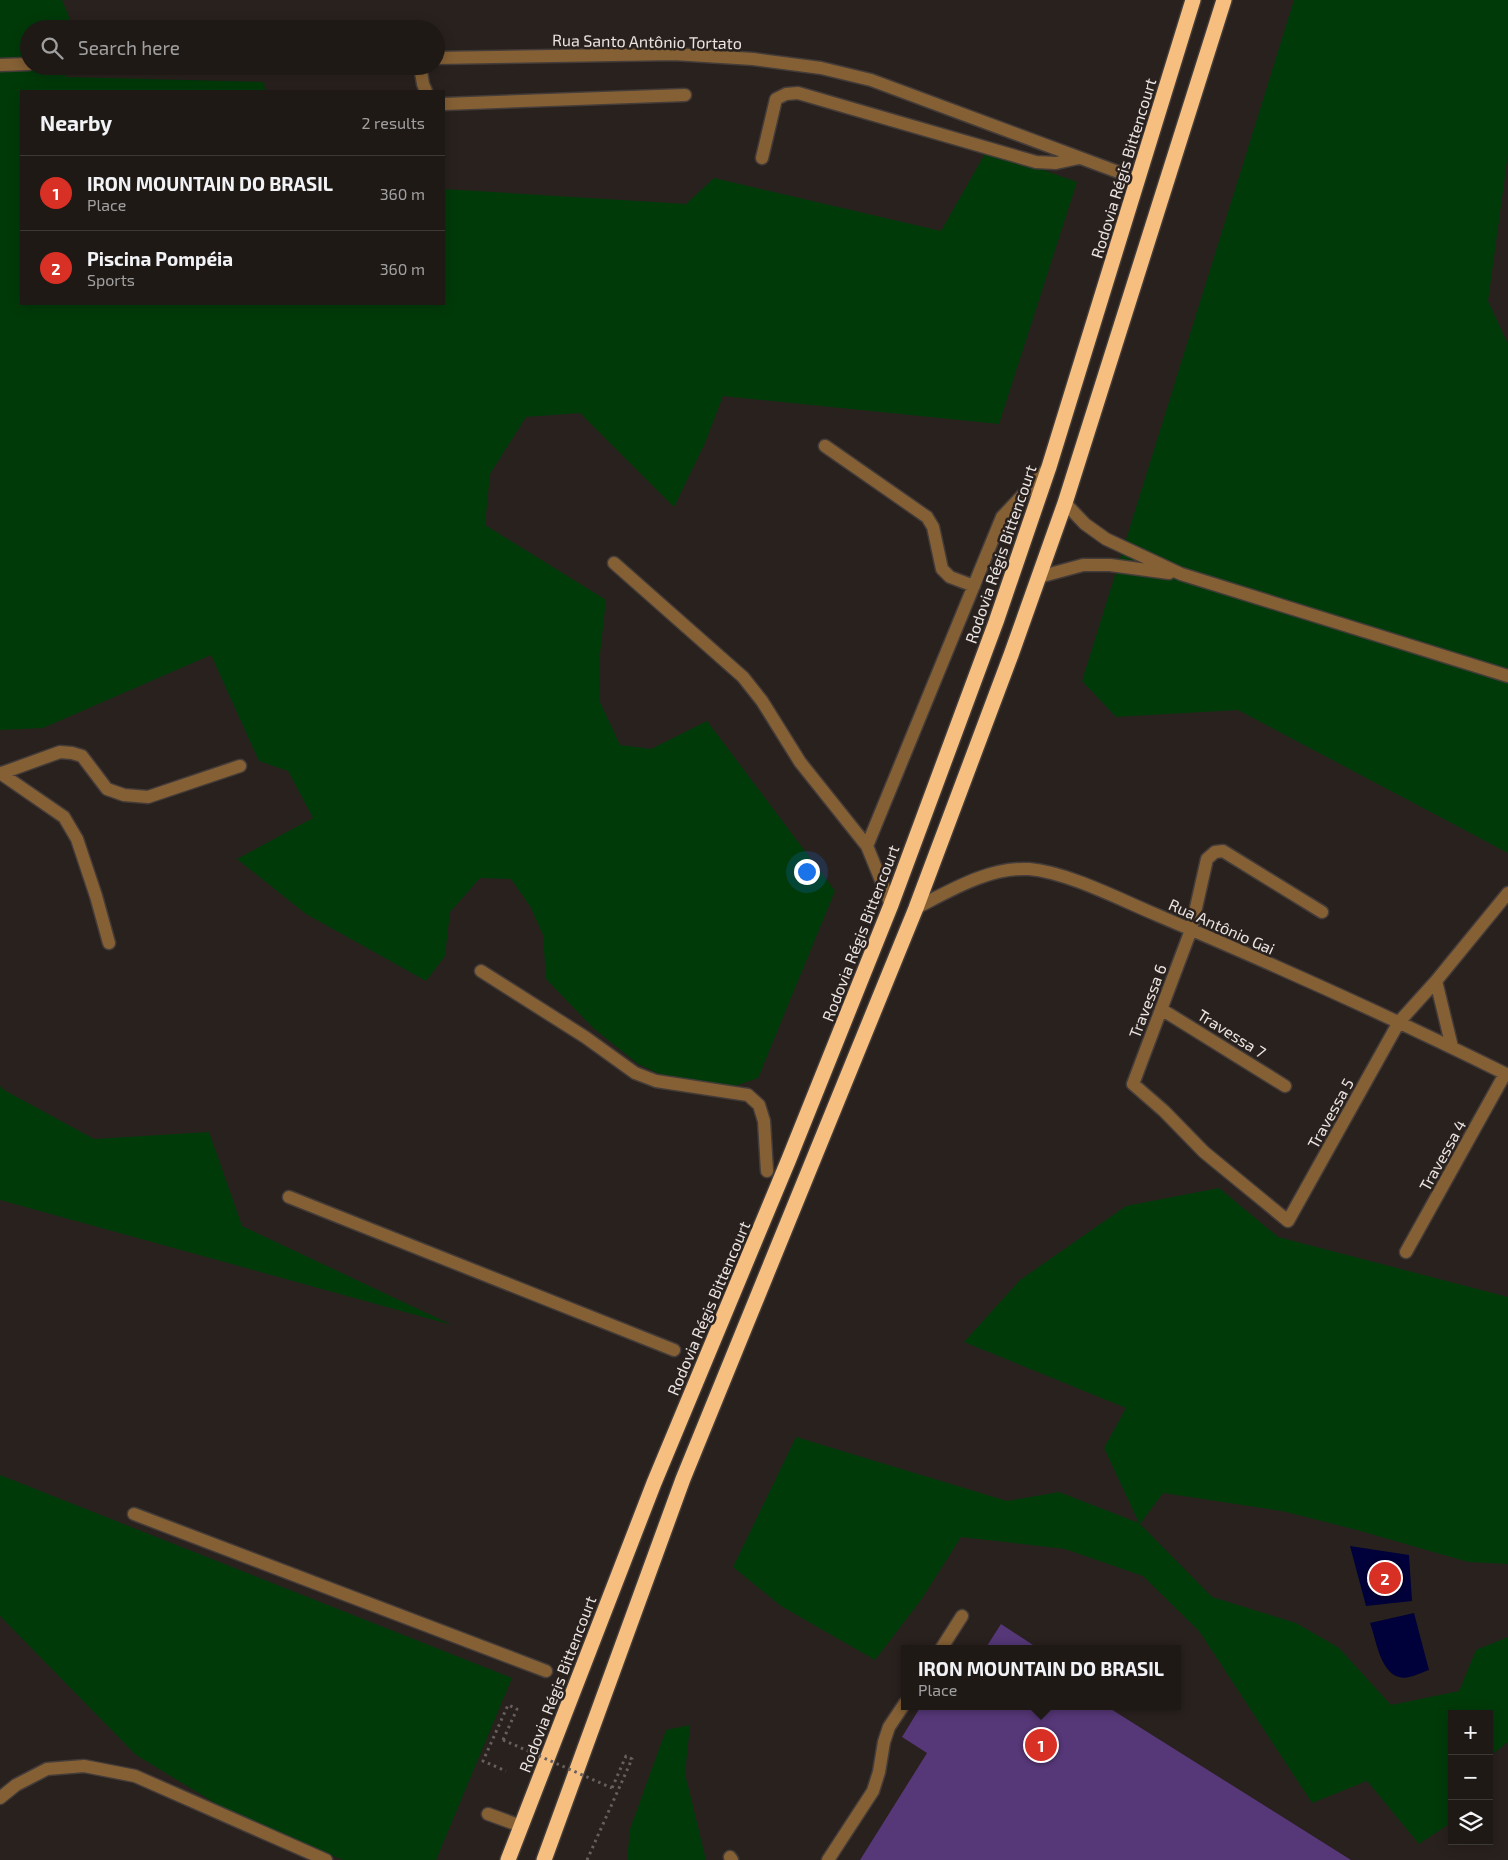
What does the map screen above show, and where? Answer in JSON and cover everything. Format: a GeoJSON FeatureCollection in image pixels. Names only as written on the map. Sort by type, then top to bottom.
{"type":"FeatureCollection","features":[{"type":"Feature","properties":{"kind":"highway","name":"Rodovia Régis Bittencourt"},"geometry":{"type":"LineString","coordinates":[[508,1860],[654,1483],[789,1159],[891,906],[996,622],[1048,468],[1193,0]]}},
{"type":"Feature","properties":{"kind":"highway"},"geometry":{"type":"LineString","coordinates":[[544,1860],[680,1487],[916,908],[1039,577],[1065,503],[1224,0]]}},
{"type":"Feature","properties":{"kind":"street","name":"Rua Santo Antônio Tortato"},"geometry":{"type":"LineString","coordinates":[[445,58],[674,54],[789,63],[871,80],[1137,179]]}},
{"type":"Feature","properties":{"kind":"street"},"geometry":{"type":"LineString","coordinates":[[0,64],[20,64]]}},
{"type":"Feature","properties":{"kind":"street"},"geometry":{"type":"LineString","coordinates":[[422,75],[426,90]]}},
{"type":"Feature","properties":{"kind":"street"},"geometry":{"type":"LineString","coordinates":[[762,158],[776,99],[786,94],[798,93],[1036,162],[1056,163],[1079,158]]}},
{"type":"Feature","properties":{"kind":"street"},"geometry":{"type":"LineString","coordinates":[[445,104],[685,95]]}},
{"type":"Feature","properties":{"kind":"street"},"geometry":{"type":"LineString","coordinates":[[825,446],[927,517],[933,527],[942,569],[950,577],[974,586]]}},
{"type":"Feature","properties":{"kind":"street"},"geometry":{"type":"LineString","coordinates":[[867,846],[1002,517],[1048,468]]}},
{"type":"Feature","properties":{"kind":"street"},"geometry":{"type":"LineString","coordinates":[[1065,503],[1085,524],[1106,539],[1181,574],[1508,676]]}},
{"type":"Feature","properties":{"kind":"street"},"geometry":{"type":"LineString","coordinates":[[614,563],[743,677],[762,701],[800,762],[867,846],[891,906]]}},
{"type":"Feature","properties":{"kind":"street"},"geometry":{"type":"LineString","coordinates":[[1039,577],[1083,566],[1110,565],[1181,574]]}},
{"type":"Feature","properties":{"kind":"street"},"geometry":{"type":"LineString","coordinates":[[1,773],[60,752],[72,752],[82,756],[107,789],[124,795],[148,797],[240,766]]}},
{"type":"Feature","properties":{"kind":"street"},"geometry":{"type":"LineString","coordinates":[[1,773],[64,817],[77,839],[109,943]]}},
{"type":"Feature","properties":{"kind":"street","name":"Travessa 6"},"geometry":{"type":"LineString","coordinates":[[1288,1221],[1204,1152],[1164,1111],[1132,1084],[1191,930],[1207,859],[1215,852],[1222,851],[1322,912]]}},
{"type":"Feature","properties":{"kind":"street","name":"Rua Antônio Gai"},"geometry":{"type":"LineString","coordinates":[[916,908],[962,884],[978,878],[1009,870],[1029,869],[1049,872],[1191,930],[1399,1022],[1507,1074]]}},
{"type":"Feature","properties":{"kind":"street","name":"Travessa 5"},"geometry":{"type":"LineString","coordinates":[[1288,1221],[1399,1022],[1436,981],[1508,893]]}},
{"type":"Feature","properties":{"kind":"street"},"geometry":{"type":"LineString","coordinates":[[481,971],[584,1037],[635,1073],[656,1081],[748,1095],[759,1104],[764,1121],[767,1171]]}},
{"type":"Feature","properties":{"kind":"street"},"geometry":{"type":"LineString","coordinates":[[1436,981],[1452,1047]]}},
{"type":"Feature","properties":{"kind":"street","name":"Travessa 7"},"geometry":{"type":"LineString","coordinates":[[1161,1009],[1285,1086]]}},
{"type":"Feature","properties":{"kind":"street","name":"Travessa 4"},"geometry":{"type":"LineString","coordinates":[[1406,1252],[1507,1074]]}},
{"type":"Feature","properties":{"kind":"street"},"geometry":{"type":"LineString","coordinates":[[289,1197],[674,1350]]}},
{"type":"Feature","properties":{"kind":"street"},"geometry":{"type":"LineString","coordinates":[[134,1514],[546,1671]]}},
{"type":"Feature","properties":{"kind":"street"},"geometry":{"type":"LineString","coordinates":[[944,1645],[962,1616]]}},
{"type":"Feature","properties":{"kind":"street"},"geometry":{"type":"LineString","coordinates":[[828,1860],[873,1791],[889,1727],[901,1709]]}},
{"type":"Feature","properties":{"kind":"street"},"geometry":{"type":"LineString","coordinates":[[0,1798],[16,1785],[47,1769],[84,1766],[134,1776],[326,1860]]}},
{"type":"Feature","properties":{"kind":"street"},"geometry":{"type":"LineString","coordinates":[[488,1814],[521,1826]]}},
{"type":"Feature","properties":{"kind":"path"},"geometry":{"type":"LineString","coordinates":[[506,1770],[484,1761],[508,1705],[517,1708],[503,1740],[612,1788],[626,1756],[632,1759],[588,1860]]}},
{"type":"Feature","properties":{"kind":"green space"},"geometry":{"type":"Polygon","coordinates":[[[0,0],[62,0],[70,20],[20,20],[20,75],[264,82],[265,90],[20,90],[20,305],[445,305],[445,189],[686,204],[714,178],[941,231],[987,150],[1077,182],[999,424],[723,396],[705,443],[674,507],[580,413],[526,417],[490,474],[485,525],[606,600],[600,654],[599,700],[620,745],[651,749],[707,721],[835,891],[758,1078],[707,1096],[638,1064],[593,1028],[546,979],[543,935],[530,906],[511,879],[480,878],[450,912],[445,956],[426,981],[306,914],[237,859],[313,818],[288,771],[259,761],[211,655],[43,728],[0,730],[0,0]]]}},
{"type":"Feature","properties":{"kind":"green space"},"geometry":{"type":"Polygon","coordinates":[[[1294,0],[1508,0],[1508,154],[1488,301],[1508,344],[1508,853],[1238,710],[1116,717],[1082,681],[1294,0]]]}},
{"type":"Feature","properties":{"kind":"green space"},"geometry":{"type":"Polygon","coordinates":[[[0,1086],[4,1090],[94,1139],[209,1132],[242,1226],[452,1325],[0,1200],[0,1086]]]}},
{"type":"Feature","properties":{"kind":"green space"},"geometry":{"type":"Polygon","coordinates":[[[1219,1188],[1278,1237],[1508,1297],[1508,1564],[1468,1562],[1357,1530],[1282,1511],[1163,1493],[1140,1524],[1212,1597],[1296,1623],[1339,1648],[1391,1705],[1459,1691],[1476,1650],[1508,1637],[1508,1742],[1493,1754],[1493,1710],[1448,1710],[1448,1825],[1419,1844],[1367,1781],[1312,1803],[1199,1631],[1143,1576],[1065,1549],[961,1537],[921,1600],[875,1660],[781,1606],[733,1567],[796,1437],[1007,1501],[1059,1492],[1139,1523],[1104,1448],[1126,1408],[964,1342],[1020,1280],[1126,1206],[1219,1188]]]}},
{"type":"Feature","properties":{"kind":"green space"},"geometry":{"type":"Polygon","coordinates":[[[0,1475],[512,1678],[436,1860],[343,1860],[238,1817],[136,1755],[0,1616],[0,1475]]]}},
{"type":"Feature","properties":{"kind":"green space"},"geometry":{"type":"Polygon","coordinates":[[[690,1725],[685,1774],[706,1860],[627,1860],[630,1829],[666,1730],[690,1725]]]}},
{"type":"Feature","properties":{"kind":"shaded area"},"geometry":{"type":"Polygon","coordinates":[[[1350,1546],[1409,1555],[1412,1601],[1366,1606],[1350,1546]]]}},
{"type":"Feature","properties":{"kind":"shaded area"},"geometry":{"type":"Polygon","coordinates":[[[1414,1613],[1429,1670],[1403,1678],[1387,1669],[1370,1623],[1414,1613]]]}},
{"type":"Feature","properties":{"kind":"building"},"geometry":{"type":"Polygon","coordinates":[[[1001,1624],[1033,1645],[988,1645],[1001,1624]]]}},
{"type":"Feature","properties":{"kind":"building"},"geometry":{"type":"Polygon","coordinates":[[[919,1710],[1112,1710],[1351,1860],[860,1860],[927,1753],[902,1737],[919,1710]]]}},
{"type":"Feature","properties":{"kind":"place","name":"Piscina Pompéia"},"geometry":{"type":"Point","coordinates":[1385,1578]}},
{"type":"Feature","properties":{"kind":"place","name":"IRON MOUNTAIN DO BRASIL"},"geometry":{"type":"Point","coordinates":[1041,1745]}}]}
